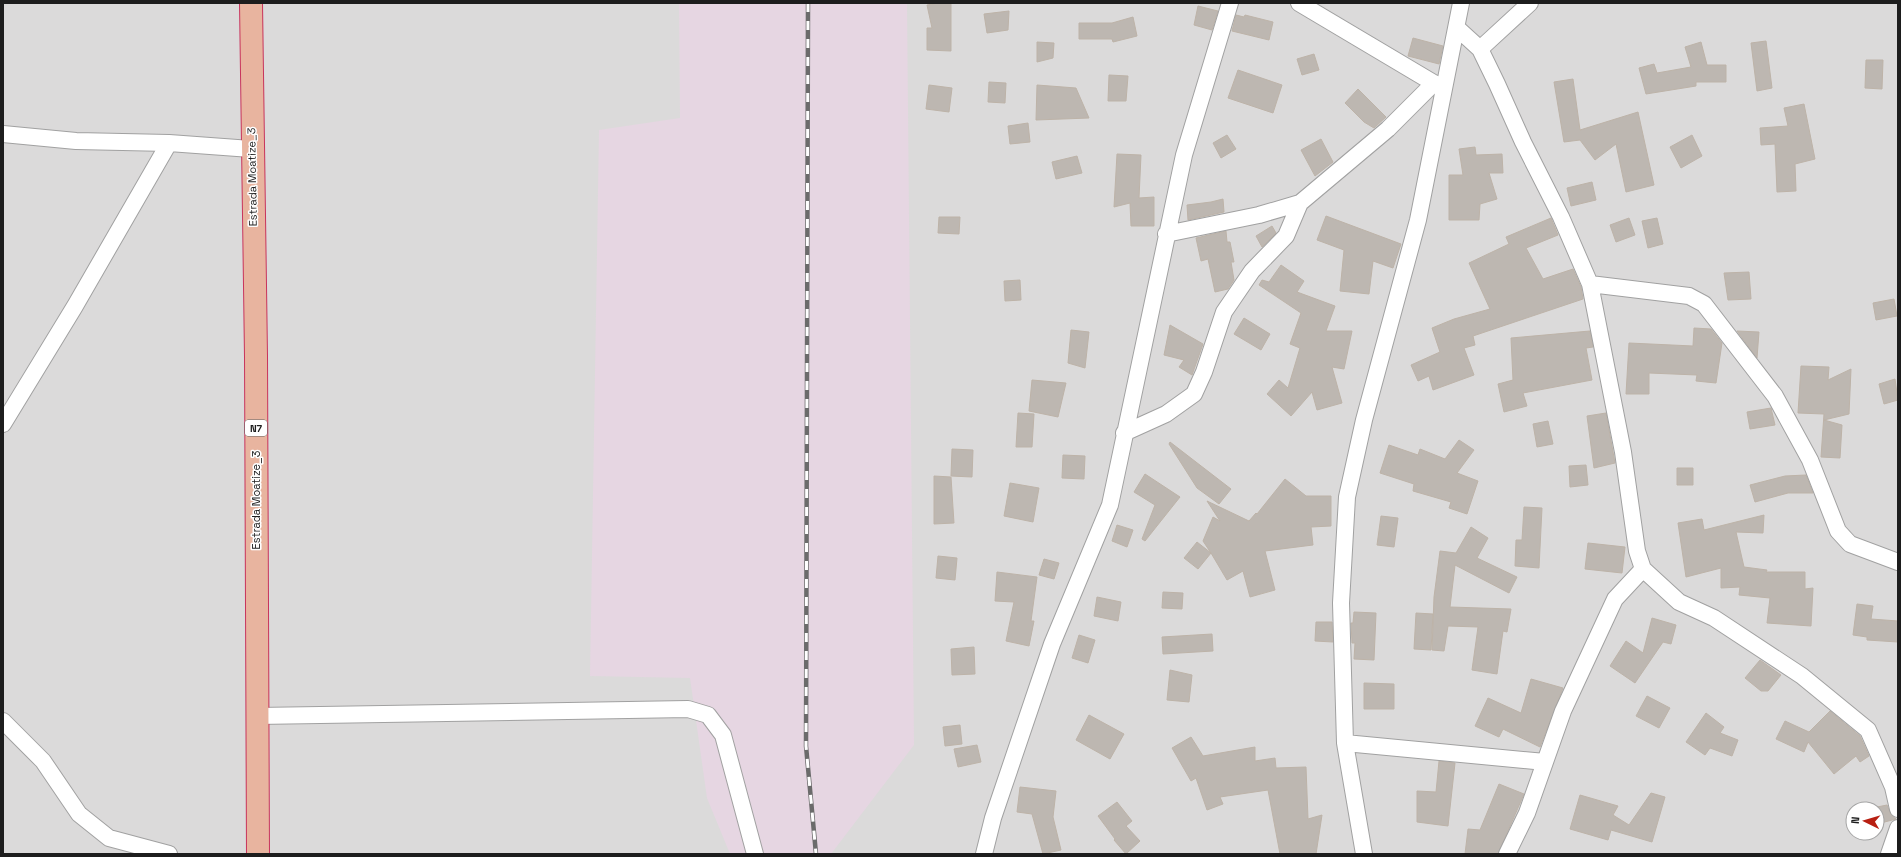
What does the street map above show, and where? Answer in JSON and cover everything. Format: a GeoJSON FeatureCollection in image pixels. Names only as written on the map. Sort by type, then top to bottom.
{"type":"FeatureCollection","features":[{"type":"Feature","properties":{"kind":"highway","name":"Estrada Moatize_3"},"geometry":{"type":"LineString","coordinates":[[251,3],[251,149],[256,356],[258,854]]}},
{"type":"Feature","properties":{"kind":"street"},"geometry":{"type":"LineString","coordinates":[[984,854],[993,818],[1052,644],[1110,505],[1166,234],[1184,155],[1230,3]]}},
{"type":"Feature","properties":{"kind":"street"},"geometry":{"type":"LineString","coordinates":[[1299,3],[1440,87]]}},
{"type":"Feature","properties":{"kind":"street"},"geometry":{"type":"LineString","coordinates":[[1363,853],[1346,743],[1341,603],[1347,498],[1364,420],[1418,220],[1440,87],[1457,28],[1461,3]]}},
{"type":"Feature","properties":{"kind":"street"},"geometry":{"type":"LineString","coordinates":[[1480,49],[1530,3]]}},
{"type":"Feature","properties":{"kind":"street"},"geometry":{"type":"LineString","coordinates":[[1457,28],[1480,49],[1523,142],[1561,216],[1590,284],[1623,452],[1637,551],[1643,569],[1679,602],[1714,618],[1802,676],[1868,730],[1893,787],[1898,808]]}},
{"type":"Feature","properties":{"kind":"street"},"geometry":{"type":"LineString","coordinates":[[1166,234],[1258,215],[1300,203],[1440,87]]}},
{"type":"Feature","properties":{"kind":"street"},"geometry":{"type":"LineString","coordinates":[[3,134],[76,141],[169,143],[251,149]]}},
{"type":"Feature","properties":{"kind":"street"},"geometry":{"type":"LineString","coordinates":[[3,424],[76,306],[169,143]]}},
{"type":"Feature","properties":{"kind":"street"},"geometry":{"type":"LineString","coordinates":[[1124,433],[1166,414],[1194,394],[1204,372],[1224,312],[1252,271],[1286,236],[1300,203]]}},
{"type":"Feature","properties":{"kind":"street"},"geometry":{"type":"LineString","coordinates":[[1590,284],[1690,296],[1704,304],[1775,396],[1810,460],[1838,531],[1850,544],[1898,562]]}},
{"type":"Feature","properties":{"kind":"street"},"geometry":{"type":"LineString","coordinates":[[1507,854],[1527,813],[1563,711],[1615,600],[1643,569]]}},
{"type":"Feature","properties":{"kind":"street"},"geometry":{"type":"LineString","coordinates":[[258,716],[688,709],[708,716],[724,735],[755,854]]}},
{"type":"Feature","properties":{"kind":"street"},"geometry":{"type":"LineString","coordinates":[[3,720],[43,761],[78,814],[109,838],[169,854]]}},
{"type":"Feature","properties":{"kind":"street"},"geometry":{"type":"LineString","coordinates":[[1346,743],[1545,762]]}},
{"type":"Feature","properties":{"kind":"street"},"geometry":{"type":"LineString","coordinates":[[1889,854],[1898,828]]}},
{"type":"Feature","properties":{"kind":"shaded area"},"geometry":{"type":"Polygon","coordinates":[[[3,3],[1898,3],[1898,854],[3,854],[3,3]]]}},
{"type":"Feature","properties":{"kind":"shaded area"},"geometry":{"type":"Polygon","coordinates":[[[679,3],[907,3],[914,745],[831,854],[730,854],[707,798],[690,678],[590,676],[599,130],[680,118],[679,3]]]}},
{"type":"Feature","properties":{"kind":"building"},"geometry":{"type":"Polygon","coordinates":[[[951,3],[951,51],[927,50],[927,28],[932,28],[927,5],[951,3]]]}},
{"type":"Feature","properties":{"kind":"building"},"geometry":{"type":"Polygon","coordinates":[[[1198,6],[1218,11],[1212,30],[1194,25],[1198,6]]]}},
{"type":"Feature","properties":{"kind":"building"},"geometry":{"type":"Polygon","coordinates":[[[1009,11],[1008,30],[987,33],[984,14],[1009,11]]]}},
{"type":"Feature","properties":{"kind":"building"},"geometry":{"type":"Polygon","coordinates":[[[1236,15],[1244,17],[1245,15],[1273,22],[1269,40],[1232,31],[1236,15]]]}},
{"type":"Feature","properties":{"kind":"building"},"geometry":{"type":"Polygon","coordinates":[[[1133,17],[1137,36],[1113,42],[1112,39],[1079,39],[1079,23],[1112,23],[1133,17]]]}},
{"type":"Feature","properties":{"kind":"building"},"geometry":{"type":"Polygon","coordinates":[[[1413,38],[1443,46],[1439,64],[1408,56],[1413,38]]]}},
{"type":"Feature","properties":{"kind":"building"},"geometry":{"type":"Polygon","coordinates":[[[1766,41],[1772,88],[1757,91],[1751,43],[1766,41]]]}},
{"type":"Feature","properties":{"kind":"building"},"geometry":{"type":"Polygon","coordinates":[[[1037,42],[1054,43],[1053,58],[1037,62],[1037,42]]]}},
{"type":"Feature","properties":{"kind":"building"},"geometry":{"type":"Polygon","coordinates":[[[1701,42],[1707,65],[1726,65],[1726,82],[1696,82],[1696,86],[1646,94],[1639,68],[1654,64],[1657,73],[1691,67],[1685,47],[1701,42]]]}},
{"type":"Feature","properties":{"kind":"building"},"geometry":{"type":"Polygon","coordinates":[[[1314,54],[1319,70],[1302,75],[1297,59],[1314,54]]]}},
{"type":"Feature","properties":{"kind":"building"},"geometry":{"type":"Polygon","coordinates":[[[1866,60],[1883,60],[1882,89],[1865,88],[1866,60]]]}},
{"type":"Feature","properties":{"kind":"building"},"geometry":{"type":"Polygon","coordinates":[[[1238,70],[1282,85],[1273,113],[1228,98],[1238,70]]]}},
{"type":"Feature","properties":{"kind":"building"},"geometry":{"type":"Polygon","coordinates":[[[1109,75],[1128,76],[1126,101],[1108,101],[1109,75]]]}},
{"type":"Feature","properties":{"kind":"building"},"geometry":{"type":"Polygon","coordinates":[[[1573,79],[1580,130],[1638,112],[1654,185],[1626,192],[1616,144],[1595,160],[1580,140],[1564,142],[1554,82],[1573,79]]]}},
{"type":"Feature","properties":{"kind":"building"},"geometry":{"type":"Polygon","coordinates":[[[989,82],[1006,83],[1005,103],[988,102],[989,82]]]}},
{"type":"Feature","properties":{"kind":"building"},"geometry":{"type":"Polygon","coordinates":[[[929,85],[952,88],[949,112],[926,109],[929,85]]]}},
{"type":"Feature","properties":{"kind":"building"},"geometry":{"type":"Polygon","coordinates":[[[1037,85],[1076,88],[1089,118],[1036,120],[1037,85]]]}},
{"type":"Feature","properties":{"kind":"building"},"geometry":{"type":"Polygon","coordinates":[[[1358,89],[1386,117],[1374,128],[1364,122],[1345,103],[1358,89]]]}},
{"type":"Feature","properties":{"kind":"building"},"geometry":{"type":"Polygon","coordinates":[[[1804,104],[1815,159],[1795,164],[1796,191],[1777,192],[1775,144],[1761,145],[1760,128],[1788,126],[1784,108],[1804,104]]]}},
{"type":"Feature","properties":{"kind":"building"},"geometry":{"type":"Polygon","coordinates":[[[1028,123],[1030,142],[1010,144],[1008,126],[1028,123]]]}},
{"type":"Feature","properties":{"kind":"building"},"geometry":{"type":"Polygon","coordinates":[[[1227,135],[1236,149],[1221,158],[1213,143],[1227,135]]]}},
{"type":"Feature","properties":{"kind":"building"},"geometry":{"type":"Polygon","coordinates":[[[1692,135],[1702,156],[1681,168],[1670,147],[1692,135]]]}},
{"type":"Feature","properties":{"kind":"building"},"geometry":{"type":"Polygon","coordinates":[[[1321,139],[1333,162],[1315,176],[1301,150],[1321,139]]]}},
{"type":"Feature","properties":{"kind":"building"},"geometry":{"type":"Polygon","coordinates":[[[1475,147],[1476,155],[1502,154],[1503,173],[1489,173],[1497,199],[1480,204],[1479,220],[1449,220],[1449,175],[1463,175],[1459,149],[1475,147]]]}},
{"type":"Feature","properties":{"kind":"building"},"geometry":{"type":"Polygon","coordinates":[[[1117,154],[1141,155],[1139,198],[1154,197],[1154,226],[1131,226],[1130,203],[1114,207],[1117,154]]]}},
{"type":"Feature","properties":{"kind":"building"},"geometry":{"type":"Polygon","coordinates":[[[1077,156],[1082,173],[1056,179],[1052,162],[1077,156]]]}},
{"type":"Feature","properties":{"kind":"building"},"geometry":{"type":"Polygon","coordinates":[[[1592,182],[1596,200],[1571,206],[1567,188],[1592,182]]]}},
{"type":"Feature","properties":{"kind":"building"},"geometry":{"type":"Polygon","coordinates":[[[1223,199],[1224,212],[1188,220],[1187,205],[1223,199]]]}},
{"type":"Feature","properties":{"kind":"building"},"geometry":{"type":"Polygon","coordinates":[[[1326,216],[1401,244],[1393,268],[1373,261],[1369,294],[1340,291],[1344,250],[1317,240],[1326,216]]]}},
{"type":"Feature","properties":{"kind":"building"},"geometry":{"type":"Polygon","coordinates":[[[939,217],[960,217],[959,234],[938,233],[939,217]]]}},
{"type":"Feature","properties":{"kind":"building"},"geometry":{"type":"Polygon","coordinates":[[[1551,218],[1558,235],[1526,248],[1543,279],[1573,269],[1581,287],[1583,299],[1473,336],[1475,345],[1464,348],[1474,375],[1433,390],[1429,376],[1418,381],[1411,365],[1440,352],[1432,328],[1454,319],[1490,309],[1469,263],[1509,244],[1506,237],[1551,218]]]}},
{"type":"Feature","properties":{"kind":"building"},"geometry":{"type":"Polygon","coordinates":[[[1629,218],[1635,235],[1616,242],[1610,225],[1629,218]]]}},
{"type":"Feature","properties":{"kind":"building"},"geometry":{"type":"Polygon","coordinates":[[[1657,218],[1663,244],[1648,248],[1642,221],[1657,218]]]}},
{"type":"Feature","properties":{"kind":"building"},"geometry":{"type":"Polygon","coordinates":[[[1272,226],[1276,233],[1262,247],[1256,236],[1272,226]]]}},
{"type":"Feature","properties":{"kind":"building"},"geometry":{"type":"Polygon","coordinates":[[[1226,231],[1227,242],[1230,242],[1234,262],[1231,262],[1234,280],[1228,289],[1215,292],[1208,259],[1201,261],[1196,238],[1226,231]]]}},
{"type":"Feature","properties":{"kind":"building"},"geometry":{"type":"Polygon","coordinates":[[[1281,265],[1304,281],[1297,292],[1335,306],[1326,331],[1352,331],[1344,369],[1332,367],[1342,403],[1317,410],[1312,392],[1291,416],[1267,394],[1279,380],[1288,388],[1300,348],[1290,344],[1301,313],[1259,285],[1262,280],[1269,282],[1281,265]]]}},
{"type":"Feature","properties":{"kind":"building"},"geometry":{"type":"Polygon","coordinates":[[[1749,272],[1751,299],[1728,300],[1724,273],[1749,272]]]}},
{"type":"Feature","properties":{"kind":"building"},"geometry":{"type":"Polygon","coordinates":[[[1020,280],[1021,300],[1005,301],[1004,281],[1020,280]]]}},
{"type":"Feature","properties":{"kind":"building"},"geometry":{"type":"Polygon","coordinates":[[[1894,299],[1897,316],[1876,320],[1873,303],[1894,299]]]}},
{"type":"Feature","properties":{"kind":"building"},"geometry":{"type":"Polygon","coordinates":[[[1244,318],[1270,334],[1261,350],[1234,334],[1244,318]]]}},
{"type":"Feature","properties":{"kind":"building"},"geometry":{"type":"Polygon","coordinates":[[[1170,325],[1203,344],[1192,375],[1179,367],[1184,360],[1164,355],[1170,325]]]}},
{"type":"Feature","properties":{"kind":"building"},"geometry":{"type":"Polygon","coordinates":[[[1694,328],[1711,329],[1722,343],[1716,383],[1696,381],[1697,375],[1649,373],[1649,394],[1626,394],[1629,343],[1693,346],[1694,328]]]}},
{"type":"Feature","properties":{"kind":"building"},"geometry":{"type":"Polygon","coordinates":[[[1071,330],[1089,332],[1085,368],[1068,363],[1071,330]]]}},
{"type":"Feature","properties":{"kind":"building"},"geometry":{"type":"Polygon","coordinates":[[[1590,331],[1593,347],[1586,348],[1592,380],[1523,393],[1527,406],[1504,412],[1498,384],[1513,380],[1511,338],[1590,331]]]}},
{"type":"Feature","properties":{"kind":"building"},"geometry":{"type":"Polygon","coordinates":[[[1737,331],[1759,332],[1757,358],[1737,331]]]}},
{"type":"Feature","properties":{"kind":"building"},"geometry":{"type":"Polygon","coordinates":[[[1801,366],[1829,367],[1828,380],[1851,369],[1849,414],[1824,420],[1842,425],[1840,458],[1821,457],[1824,414],[1798,413],[1801,366]]]}},
{"type":"Feature","properties":{"kind":"building"},"geometry":{"type":"Polygon","coordinates":[[[1895,379],[1898,400],[1884,404],[1879,384],[1895,379]]]}},
{"type":"Feature","properties":{"kind":"building"},"geometry":{"type":"Polygon","coordinates":[[[1032,380],[1066,383],[1058,417],[1029,411],[1032,380]]]}},
{"type":"Feature","properties":{"kind":"building"},"geometry":{"type":"Polygon","coordinates":[[[1771,408],[1775,425],[1750,429],[1747,412],[1771,408]]]}},
{"type":"Feature","properties":{"kind":"building"},"geometry":{"type":"Polygon","coordinates":[[[1018,413],[1034,414],[1032,447],[1016,447],[1018,413]]]}},
{"type":"Feature","properties":{"kind":"building"},"geometry":{"type":"Polygon","coordinates":[[[1606,413],[1615,463],[1594,468],[1587,416],[1606,413]]]}},
{"type":"Feature","properties":{"kind":"building"},"geometry":{"type":"Polygon","coordinates":[[[1548,421],[1553,444],[1537,447],[1533,424],[1548,421]]]}},
{"type":"Feature","properties":{"kind":"building"},"geometry":{"type":"Polygon","coordinates":[[[1459,440],[1474,450],[1457,473],[1478,481],[1467,514],[1449,508],[1451,502],[1413,491],[1414,484],[1380,473],[1389,445],[1418,455],[1420,449],[1445,459],[1459,440]]]}},
{"type":"Feature","properties":{"kind":"building"},"geometry":{"type":"Polygon","coordinates":[[[1170,442],[1231,489],[1219,504],[1197,488],[1169,444],[1170,442]]]}},
{"type":"Feature","properties":{"kind":"building"},"geometry":{"type":"Polygon","coordinates":[[[952,449],[973,450],[972,477],[951,476],[952,449]]]}},
{"type":"Feature","properties":{"kind":"building"},"geometry":{"type":"Polygon","coordinates":[[[1063,455],[1085,456],[1084,479],[1062,478],[1063,455]]]}},
{"type":"Feature","properties":{"kind":"building"},"geometry":{"type":"Polygon","coordinates":[[[1586,465],[1588,485],[1570,487],[1569,466],[1586,465]]]}},
{"type":"Feature","properties":{"kind":"building"},"geometry":{"type":"Polygon","coordinates":[[[1677,468],[1693,468],[1693,485],[1677,485],[1677,468]]]}},
{"type":"Feature","properties":{"kind":"building"},"geometry":{"type":"Polygon","coordinates":[[[1145,474],[1180,497],[1145,541],[1142,539],[1155,505],[1134,492],[1145,474]]]}},
{"type":"Feature","properties":{"kind":"building"},"geometry":{"type":"Polygon","coordinates":[[[1806,475],[1813,493],[1788,493],[1755,502],[1750,485],[1785,476],[1806,475]]]}},
{"type":"Feature","properties":{"kind":"building"},"geometry":{"type":"Polygon","coordinates":[[[934,476],[951,477],[954,523],[934,524],[934,476]]]}},
{"type":"Feature","properties":{"kind":"building"},"geometry":{"type":"Polygon","coordinates":[[[1285,479],[1306,496],[1331,496],[1331,526],[1311,527],[1313,545],[1265,551],[1275,590],[1250,597],[1243,571],[1227,580],[1203,541],[1213,517],[1220,521],[1207,501],[1249,521],[1256,513],[1257,514],[1285,479]]]}},
{"type":"Feature","properties":{"kind":"building"},"geometry":{"type":"Polygon","coordinates":[[[1010,483],[1039,488],[1033,522],[1004,516],[1010,483]]]}},
{"type":"Feature","properties":{"kind":"building"},"geometry":{"type":"Polygon","coordinates":[[[1524,507],[1542,508],[1539,568],[1515,566],[1516,540],[1522,540],[1524,507]]]}},
{"type":"Feature","properties":{"kind":"building"},"geometry":{"type":"Polygon","coordinates":[[[1764,515],[1763,533],[1736,532],[1744,567],[1767,570],[1766,572],[1805,572],[1805,589],[1813,588],[1811,626],[1767,623],[1770,598],[1739,595],[1740,587],[1721,588],[1721,568],[1686,577],[1678,523],[1702,519],[1704,530],[1764,515]]]}},
{"type":"Feature","properties":{"kind":"building"},"geometry":{"type":"Polygon","coordinates":[[[1381,516],[1398,518],[1394,547],[1377,545],[1381,516]]]}},
{"type":"Feature","properties":{"kind":"building"},"geometry":{"type":"Polygon","coordinates":[[[1117,525],[1133,530],[1127,547],[1112,541],[1117,525]]]}},
{"type":"Feature","properties":{"kind":"building"},"geometry":{"type":"Polygon","coordinates":[[[1471,527],[1488,538],[1477,558],[1517,577],[1509,593],[1455,565],[1450,607],[1511,609],[1507,632],[1503,631],[1497,674],[1472,670],[1478,627],[1448,626],[1444,651],[1432,650],[1434,597],[1440,551],[1456,553],[1471,527]]]}},
{"type":"Feature","properties":{"kind":"building"},"geometry":{"type":"Polygon","coordinates":[[[1197,542],[1211,553],[1198,569],[1184,558],[1197,542]]]}},
{"type":"Feature","properties":{"kind":"building"},"geometry":{"type":"Polygon","coordinates":[[[1588,543],[1625,547],[1622,573],[1585,569],[1588,543]]]}},
{"type":"Feature","properties":{"kind":"building"},"geometry":{"type":"Polygon","coordinates":[[[938,556],[957,558],[955,580],[936,578],[938,556]]]}},
{"type":"Feature","properties":{"kind":"building"},"geometry":{"type":"Polygon","coordinates":[[[1044,559],[1059,563],[1054,579],[1039,575],[1044,559]]]}},
{"type":"Feature","properties":{"kind":"building"},"geometry":{"type":"Polygon","coordinates":[[[997,572],[1037,577],[1031,621],[1034,621],[1029,646],[1006,641],[1014,602],[995,601],[997,572]]]}},
{"type":"Feature","properties":{"kind":"building"},"geometry":{"type":"Polygon","coordinates":[[[1163,592],[1183,593],[1182,609],[1162,608],[1163,592]]]}},
{"type":"Feature","properties":{"kind":"building"},"geometry":{"type":"Polygon","coordinates":[[[1097,597],[1121,602],[1118,621],[1094,616],[1097,597]]]}},
{"type":"Feature","properties":{"kind":"building"},"geometry":{"type":"Polygon","coordinates":[[[1857,604],[1873,606],[1871,619],[1898,621],[1898,642],[1867,640],[1867,637],[1853,635],[1857,604]]]}},
{"type":"Feature","properties":{"kind":"building"},"geometry":{"type":"Polygon","coordinates":[[[1354,612],[1376,613],[1374,660],[1354,659],[1355,643],[1352,643],[1351,623],[1353,623],[1354,612]]]}},
{"type":"Feature","properties":{"kind":"building"},"geometry":{"type":"Polygon","coordinates":[[[1416,613],[1433,614],[1431,650],[1414,649],[1416,613]]]}},
{"type":"Feature","properties":{"kind":"building"},"geometry":{"type":"Polygon","coordinates":[[[1652,618],[1676,625],[1671,644],[1663,642],[1635,683],[1610,666],[1626,641],[1643,653],[1652,618]]]}},
{"type":"Feature","properties":{"kind":"building"},"geometry":{"type":"Polygon","coordinates":[[[1316,622],[1332,622],[1333,642],[1315,641],[1316,622]]]}},
{"type":"Feature","properties":{"kind":"building"},"geometry":{"type":"Polygon","coordinates":[[[1212,634],[1213,651],[1163,654],[1162,637],[1212,634]]]}},
{"type":"Feature","properties":{"kind":"building"},"geometry":{"type":"Polygon","coordinates":[[[1079,635],[1095,640],[1088,663],[1072,658],[1079,635]]]}},
{"type":"Feature","properties":{"kind":"building"},"geometry":{"type":"Polygon","coordinates":[[[974,647],[975,674],[952,675],[951,649],[974,647]]]}},
{"type":"Feature","properties":{"kind":"building"},"geometry":{"type":"Polygon","coordinates":[[[1760,660],[1781,675],[1768,691],[1761,691],[1745,678],[1760,660]]]}},
{"type":"Feature","properties":{"kind":"building"},"geometry":{"type":"Polygon","coordinates":[[[1170,670],[1192,675],[1189,702],[1167,700],[1170,670]]]}},
{"type":"Feature","properties":{"kind":"building"},"geometry":{"type":"Polygon","coordinates":[[[1531,679],[1563,688],[1540,747],[1503,729],[1499,737],[1475,726],[1488,698],[1521,713],[1531,679]]]}},
{"type":"Feature","properties":{"kind":"building"},"geometry":{"type":"Polygon","coordinates":[[[1364,683],[1394,684],[1394,709],[1364,709],[1364,683]]]}},
{"type":"Feature","properties":{"kind":"building"},"geometry":{"type":"Polygon","coordinates":[[[1647,696],[1670,708],[1659,728],[1636,716],[1647,696]]]}},
{"type":"Feature","properties":{"kind":"building"},"geometry":{"type":"Polygon","coordinates":[[[1830,711],[1860,736],[1869,756],[1860,762],[1856,756],[1834,774],[1808,742],[1804,752],[1776,739],[1785,721],[1809,732],[1830,711]]]}},
{"type":"Feature","properties":{"kind":"building"},"geometry":{"type":"Polygon","coordinates":[[[1706,713],[1724,727],[1720,733],[1738,740],[1732,756],[1710,748],[1705,755],[1686,742],[1706,713]]]}},
{"type":"Feature","properties":{"kind":"building"},"geometry":{"type":"Polygon","coordinates":[[[1089,715],[1124,734],[1110,759],[1076,740],[1089,715]]]}},
{"type":"Feature","properties":{"kind":"building"},"geometry":{"type":"Polygon","coordinates":[[[960,725],[962,744],[945,746],[943,727],[960,725]]]}},
{"type":"Feature","properties":{"kind":"building"},"geometry":{"type":"Polygon","coordinates":[[[1191,737],[1203,756],[1255,747],[1255,761],[1275,758],[1276,768],[1306,767],[1308,819],[1322,815],[1316,854],[1280,854],[1268,790],[1220,797],[1223,804],[1207,810],[1196,778],[1191,781],[1172,748],[1191,737]]]}},
{"type":"Feature","properties":{"kind":"building"},"geometry":{"type":"Polygon","coordinates":[[[977,745],[981,762],[958,767],[954,749],[977,745]]]}},
{"type":"Feature","properties":{"kind":"building"},"geometry":{"type":"Polygon","coordinates":[[[1439,761],[1455,763],[1448,826],[1417,822],[1417,791],[1436,792],[1439,761]]]}},
{"type":"Feature","properties":{"kind":"building"},"geometry":{"type":"Polygon","coordinates":[[[1499,784],[1524,794],[1498,854],[1465,854],[1468,829],[1480,830],[1499,784]]]}},
{"type":"Feature","properties":{"kind":"building"},"geometry":{"type":"Polygon","coordinates":[[[1020,787],[1056,791],[1053,817],[1061,850],[1043,854],[1032,814],[1017,812],[1020,787]]]}},
{"type":"Feature","properties":{"kind":"building"},"geometry":{"type":"Polygon","coordinates":[[[1651,793],[1665,797],[1652,842],[1611,830],[1608,840],[1570,829],[1580,795],[1618,806],[1613,815],[1629,825],[1651,793]]]}},
{"type":"Feature","properties":{"kind":"building"},"geometry":{"type":"Polygon","coordinates":[[[1117,802],[1132,821],[1126,826],[1140,841],[1126,854],[1114,840],[1115,839],[1098,816],[1117,802]]]}},
{"type":"Feature","properties":{"kind":"building"},"geometry":{"type":"Polygon","coordinates":[[[1885,805],[1887,805],[1891,815],[1896,819],[1885,822],[1885,805]]]}},
{"type":"Feature","properties":{"kind":"railway"},"geometry":{"type":"LineString","coordinates":[[808,3],[806,746],[816,854]]}}]}
